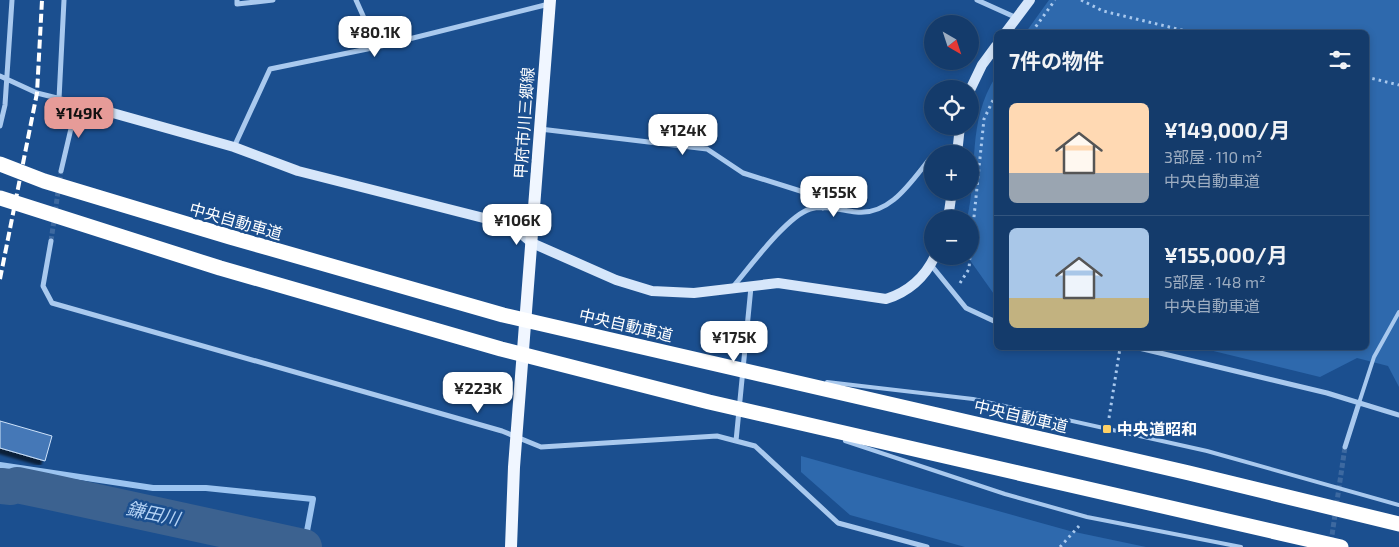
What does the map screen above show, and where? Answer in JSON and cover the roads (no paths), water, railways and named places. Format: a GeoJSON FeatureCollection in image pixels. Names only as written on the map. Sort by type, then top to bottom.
{"type":"FeatureCollection","features":[{"type":"Feature","properties":{"kind":"highway","name":"中央自動車道"},"geometry":{"type":"LineString","coordinates":[[0,164],[44,181],[230,237],[503,315],[1399,524]]}},
{"type":"Feature","properties":{"kind":"highway"},"geometry":{"type":"LineString","coordinates":[[0,198],[40,213],[501,349],[709,402],[1341,547]]}},
{"type":"Feature","properties":{"kind":"main road","name":"甲府市川三郷線"},"geometry":{"type":"LineString","coordinates":[[511,547],[517,438],[549,2]]}},
{"type":"Feature","properties":{"kind":"street"},"geometry":{"type":"LineString","coordinates":[[0,126],[7,79],[12,0]]}},
{"type":"Feature","properties":{"kind":"street"},"geometry":{"type":"LineString","coordinates":[[59,99],[64,0]]}},
{"type":"Feature","properties":{"kind":"street"},"geometry":{"type":"LineString","coordinates":[[237,0],[237,4],[273,0]]}},
{"type":"Feature","properties":{"kind":"street"},"geometry":{"type":"LineString","coordinates":[[356,0],[377,47]]}},
{"type":"Feature","properties":{"kind":"street"},"geometry":{"type":"LineString","coordinates":[[977,0],[1018,18]]}},
{"type":"Feature","properties":{"kind":"street"},"geometry":{"type":"LineString","coordinates":[[1008,30],[1030,0]]}},
{"type":"Feature","properties":{"kind":"street"},"geometry":{"type":"LineString","coordinates":[[234,147],[270,69],[377,47],[549,2]]}},
{"type":"Feature","properties":{"kind":"street"},"geometry":{"type":"LineString","coordinates":[[975,80],[982,65],[994,49]]}},
{"type":"Feature","properties":{"kind":"street"},"geometry":{"type":"LineString","coordinates":[[0,76],[37,93],[234,147],[298,171],[511,224],[532,243],[616,280],[652,292],[694,293],[778,283],[886,299],[901,294],[920,279],[930,265]]}},
{"type":"Feature","properties":{"kind":"street"},"geometry":{"type":"LineString","coordinates":[[61,171],[76,103]]}},
{"type":"Feature","properties":{"kind":"street"},"geometry":{"type":"LineString","coordinates":[[539,129],[707,149],[743,173],[810,194],[818,200],[822,208]]}},
{"type":"Feature","properties":{"kind":"street"},"geometry":{"type":"LineString","coordinates":[[730,290],[790,220],[809,209],[822,208],[858,212],[881,210],[899,195],[924,165]]}},
{"type":"Feature","properties":{"kind":"street"},"geometry":{"type":"LineString","coordinates":[[51,241],[43,286],[52,303],[502,431],[541,447],[718,436],[755,446],[838,523],[905,544],[927,547]]}},
{"type":"Feature","properties":{"kind":"street"},"geometry":{"type":"LineString","coordinates":[[936,265],[954,294],[966,308],[994,321]]}},
{"type":"Feature","properties":{"kind":"street"},"geometry":{"type":"LineString","coordinates":[[736,441],[751,287]]}},
{"type":"Feature","properties":{"kind":"street"},"geometry":{"type":"LineString","coordinates":[[1147,350],[1328,393],[1399,415]]}},
{"type":"Feature","properties":{"kind":"street"},"geometry":{"type":"LineString","coordinates":[[1345,447],[1359,403]]}},
{"type":"Feature","properties":{"kind":"lane"},"geometry":{"type":"LineString","coordinates":[[1359,403],[1374,357],[1399,312]]}},
{"type":"Feature","properties":{"kind":"lane"},"geometry":{"type":"LineString","coordinates":[[770,376],[973,399],[1207,451],[1399,505]]}},
{"type":"Feature","properties":{"kind":"lane"},"geometry":{"type":"LineString","coordinates":[[766,414],[830,436]]}},
{"type":"Feature","properties":{"kind":"lane"},"geometry":{"type":"LineString","coordinates":[[839,439],[1005,494],[1087,517],[1241,547]]}},
{"type":"Feature","properties":{"kind":"waterway"},"geometry":{"type":"LineString","coordinates":[[0,465],[153,488],[206,488],[313,499],[304,547]]}},
{"type":"Feature","properties":{"kind":"waterway","name":"鎌田川"},"geometry":{"type":"LineString","coordinates":[[0,486],[11,487],[17,485],[304,547]]}},
{"type":"Feature","properties":{"kind":"tunnel"},"geometry":{"type":"LineString","coordinates":[[51,241],[61,171]]}},
{"type":"Feature","properties":{"kind":"tunnel"},"geometry":{"type":"LineString","coordinates":[[1331,542],[1345,447]]}},
{"type":"Feature","properties":{"kind":"railway"},"geometry":{"type":"LineString","coordinates":[[0,279],[37,93],[42,0]]}},
{"type":"Feature","properties":{"kind":"place","name":"中央道昭和"},"geometry":{"type":"Point","coordinates":[1107,429]}}]}
